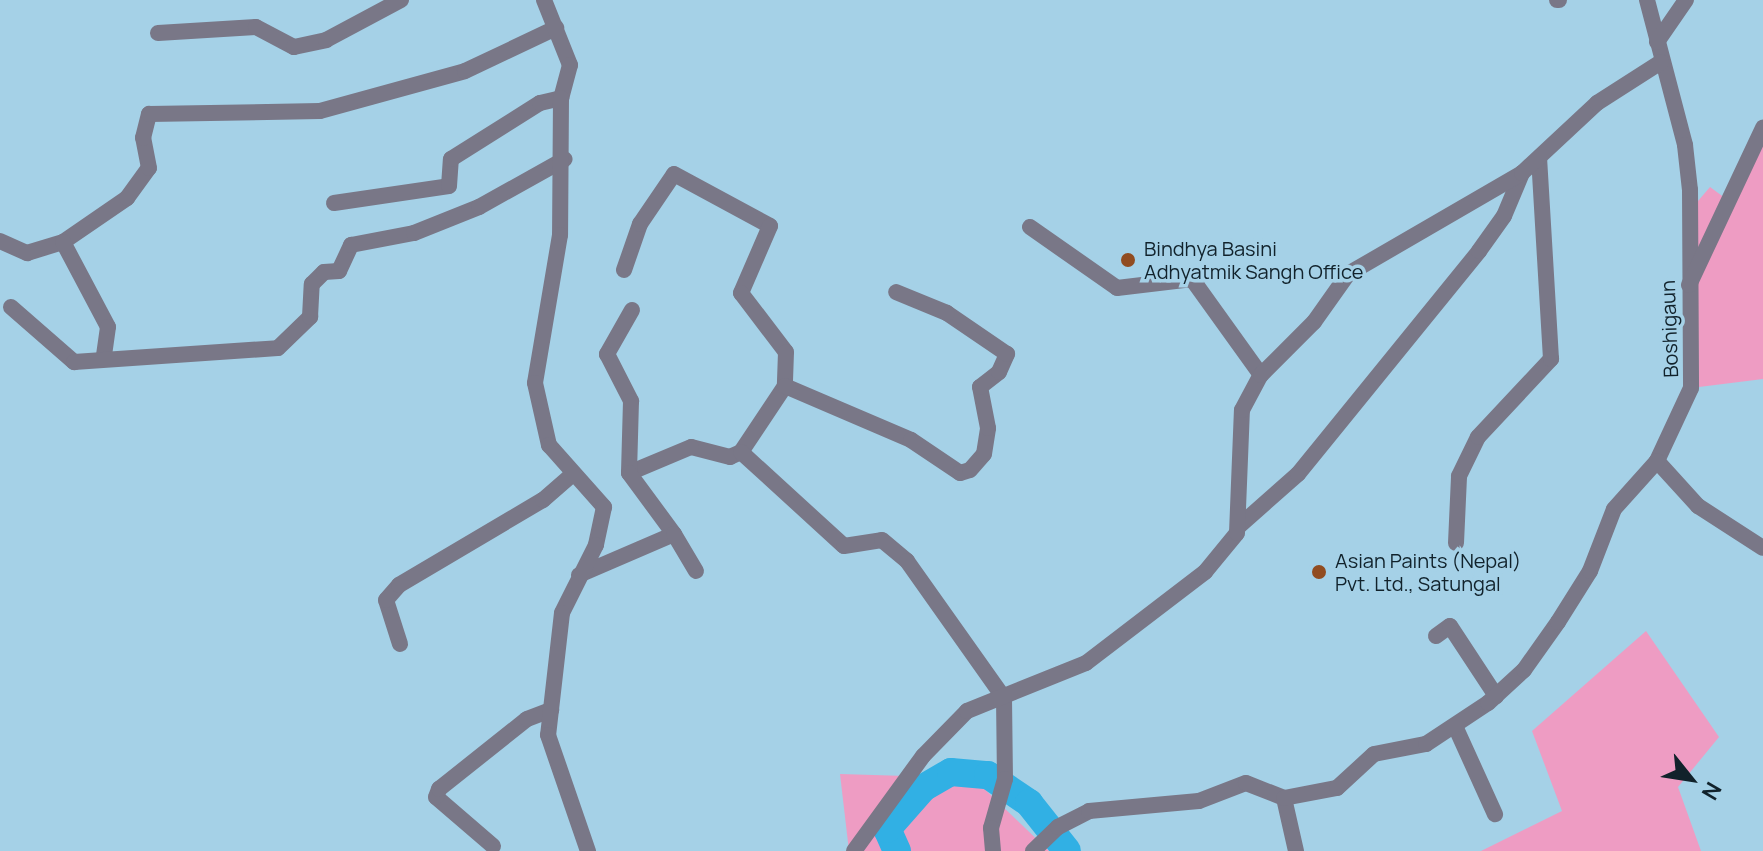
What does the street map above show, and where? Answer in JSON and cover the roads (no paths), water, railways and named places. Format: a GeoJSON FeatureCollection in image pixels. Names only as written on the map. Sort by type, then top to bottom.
{"type":"FeatureCollection","features":[{"type":"Feature","properties":{"kind":"street"},"geometry":{"type":"LineString","coordinates":[[158,33],[256,27],[294,47],[326,40],[401,0]]}},
{"type":"Feature","properties":{"kind":"street"},"geometry":{"type":"LineString","coordinates":[[544,0],[570,65],[561,98],[565,159],[535,383],[549,445],[572,475],[604,507],[596,545],[562,613],[548,735],[588,851]]}},
{"type":"Feature","properties":{"kind":"street","name":"Boshigaun"},"geometry":{"type":"LineString","coordinates":[[1284,798],[1337,788],[1374,754],[1426,744],[1496,696],[1524,670],[1590,571],[1614,509],[1657,461],[1691,388],[1685,145],[1647,0]]}},
{"type":"Feature","properties":{"kind":"street"},"geometry":{"type":"LineString","coordinates":[[1657,42],[1686,0]]}},
{"type":"Feature","properties":{"kind":"street"},"geometry":{"type":"LineString","coordinates":[[0,241],[27,253],[63,242],[127,198],[149,168],[143,138],[149,114],[320,111],[465,71],[556,28]]}},
{"type":"Feature","properties":{"kind":"street"},"geometry":{"type":"LineString","coordinates":[[1238,527],[1242,410],[1261,375],[1314,322],[1348,274],[1522,173],[1597,103],[1661,62]]}},
{"type":"Feature","properties":{"kind":"street"},"geometry":{"type":"LineString","coordinates":[[334,203],[449,186],[451,159],[540,103],[561,98]]}},
{"type":"Feature","properties":{"kind":"street"},"geometry":{"type":"LineString","coordinates":[[1688,287],[1763,128]]}},
{"type":"Feature","properties":{"kind":"street"},"geometry":{"type":"LineString","coordinates":[[1456,543],[1459,476],[1478,437],[1551,359],[1539,158]]}},
{"type":"Feature","properties":{"kind":"street"},"geometry":{"type":"LineString","coordinates":[[11,307],[74,362],[104,356],[118,363],[278,348],[310,317],[312,284],[324,272],[339,271],[351,245],[414,233],[479,207],[565,159]]}},
{"type":"Feature","properties":{"kind":"street"},"geometry":{"type":"LineString","coordinates":[[854,851],[923,756],[967,711],[1086,663],[1205,572],[1238,527],[1298,474],[1479,251],[1504,216],[1522,173]]}},
{"type":"Feature","properties":{"kind":"street"},"geometry":{"type":"LineString","coordinates":[[624,270],[640,224],[674,174],[770,226],[741,293],[786,352],[785,386],[741,452],[730,457],[691,447],[629,473]]}},
{"type":"Feature","properties":{"kind":"street"},"geometry":{"type":"LineString","coordinates":[[1030,227],[1117,288],[1192,279],[1261,375]]}},
{"type":"Feature","properties":{"kind":"street"},"geometry":{"type":"LineString","coordinates":[[63,242],[108,327],[104,356]]}},
{"type":"Feature","properties":{"kind":"street"},"geometry":{"type":"LineString","coordinates":[[785,386],[911,440],[960,473],[970,470],[984,454],[988,428],[980,387],[999,372],[1007,354],[947,313],[896,292]]}},
{"type":"Feature","properties":{"kind":"street"},"geometry":{"type":"LineString","coordinates":[[632,310],[607,354],[631,401],[629,473],[674,534],[696,571]]}},
{"type":"Feature","properties":{"kind":"street"},"geometry":{"type":"LineString","coordinates":[[741,452],[844,546],[882,540],[907,561],[1004,698],[1005,779],[991,828],[993,851]]}},
{"type":"Feature","properties":{"kind":"street"},"geometry":{"type":"LineString","coordinates":[[1657,461],[1698,506],[1763,548]]}},
{"type":"Feature","properties":{"kind":"street"},"geometry":{"type":"LineString","coordinates":[[400,644],[386,600],[399,585],[543,500],[572,475]]}},
{"type":"Feature","properties":{"kind":"street"},"geometry":{"type":"LineString","coordinates":[[579,575],[674,534]]}},
{"type":"Feature","properties":{"kind":"street"},"geometry":{"type":"LineString","coordinates":[[1436,636],[1450,626],[1496,696]]}},
{"type":"Feature","properties":{"kind":"street"},"geometry":{"type":"LineString","coordinates":[[493,846],[436,797],[439,789],[527,719],[551,710]]}},
{"type":"Feature","properties":{"kind":"street"},"geometry":{"type":"LineString","coordinates":[[1455,726],[1495,814]]}},
{"type":"Feature","properties":{"kind":"street"},"geometry":{"type":"LineString","coordinates":[[1033,851],[1058,827],[1089,811],[1199,801],[1246,783],[1284,798],[1296,851]]}},
{"type":"Feature","properties":{"kind":"waterway"},"geometry":{"type":"LineString","coordinates":[[897,851],[887,829],[923,788],[951,772],[988,775],[1029,803],[1067,851]]}},
{"type":"Feature","properties":{"kind":"place","name":"Bindhya Basini Adhyatmik Sangh Office"},"geometry":{"type":"Point","coordinates":[1128,260]}},
{"type":"Feature","properties":{"kind":"place","name":"Asian Paints (Nepal) Pvt. Ltd., Satungal"},"geometry":{"type":"Point","coordinates":[1319,572]}}]}
